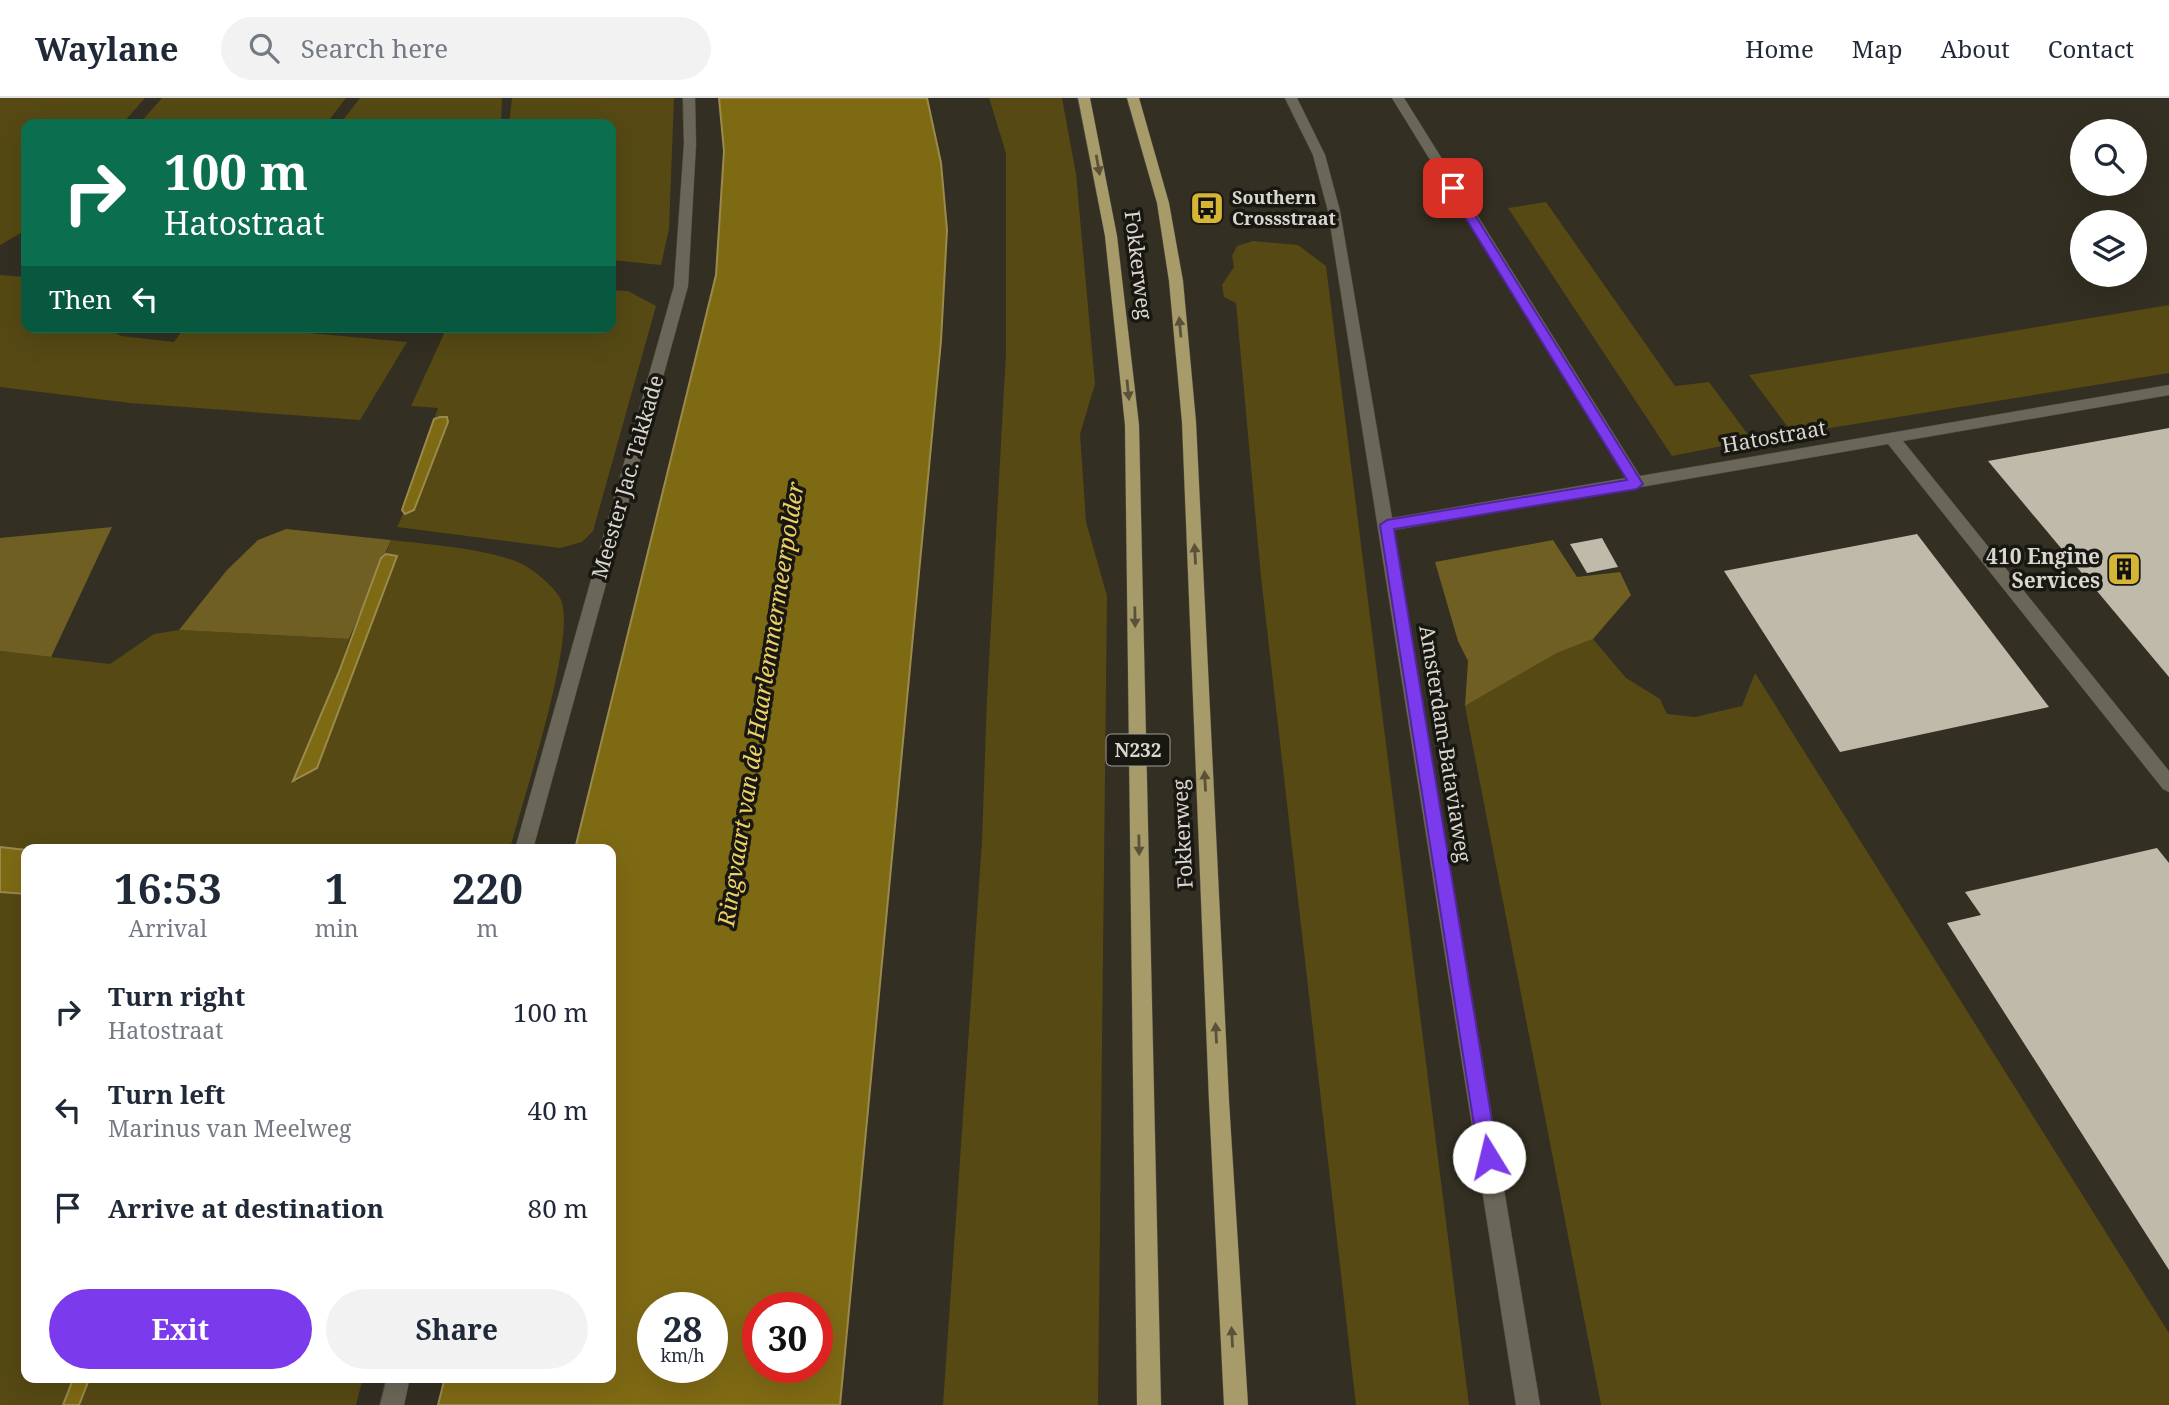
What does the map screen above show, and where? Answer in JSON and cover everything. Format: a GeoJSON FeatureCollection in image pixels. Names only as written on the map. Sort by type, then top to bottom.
{"type":"FeatureCollection","features":[{"type":"Feature","properties":{"kind":"main road","name":"Fokkerweg"},"geometry":{"type":"LineString","coordinates":[[1084,98],[1111,236],[1132,425],[1149,1405]]}},
{"type":"Feature","properties":{"kind":"main road","name":"Fokkerweg"},"geometry":{"type":"LineString","coordinates":[[1133,98],[1168,229],[1189,422],[1219,1101],[1236,1405]]}},
{"type":"Feature","properties":{"kind":"street","name":"Meester Jac. Takkade"},"geometry":{"type":"LineString","coordinates":[[524,844],[681,286],[690,144],[689,98]]}},
{"type":"Feature","properties":{"kind":"street","name":"Amsterdam-Bataviaweg"},"geometry":{"type":"LineString","coordinates":[[1292,98],[1319,155],[1334,211],[1528,1405]]}},
{"type":"Feature","properties":{"kind":"street"},"geometry":{"type":"LineString","coordinates":[[1398,98],[1637,484]]}},
{"type":"Feature","properties":{"kind":"street","name":"Hatostraat"},"geometry":{"type":"LineString","coordinates":[[1387,525],[1637,484],[2169,390]]}},
{"type":"Feature","properties":{"kind":"street"},"geometry":{"type":"LineString","coordinates":[[1892,438],[2169,784]]}},
{"type":"Feature","properties":{"kind":"street"},"geometry":{"type":"LineString","coordinates":[[393,1405],[398,1383]]}},
{"type":"Feature","properties":{"kind":"shaded area"},"geometry":{"type":"Polygon","coordinates":[[[0,98],[145,98],[126,119],[21,119],[21,233],[0,245],[0,98]]]}},
{"type":"Feature","properties":{"kind":"shaded area"},"geometry":{"type":"Polygon","coordinates":[[[162,98],[346,98],[330,119],[143,119],[162,98]]]}},
{"type":"Feature","properties":{"kind":"shaded area"},"geometry":{"type":"Polygon","coordinates":[[[360,98],[502,98],[501,119],[344,119],[360,98]]]}},
{"type":"Feature","properties":{"kind":"shaded area"},"geometry":{"type":"Polygon","coordinates":[[[512,98],[674,98],[669,229],[661,265],[616,260],[616,119],[510,119],[512,98]]]}},
{"type":"Feature","properties":{"kind":"shaded area"},"geometry":{"type":"Polygon","coordinates":[[[989,98],[1062,98],[1076,174],[1095,384],[1080,434],[1086,522],[1107,596],[1098,1405],[943,1405],[982,842],[1006,352],[1006,153],[989,98]]]}},
{"type":"Feature","properties":{"kind":"shaded area"},"geometry":{"type":"Polygon","coordinates":[[[1546,202],[1675,386],[1709,382],[1752,440],[1672,456],[1508,208],[1546,202]]]}},
{"type":"Feature","properties":{"kind":"shaded area"},"geometry":{"type":"Polygon","coordinates":[[[1253,241],[1298,245],[1326,266],[1469,1405],[1356,1405],[1261,577],[1236,303],[1224,297],[1222,285],[1234,267],[1232,256],[1237,246],[1253,241]]]}},
{"type":"Feature","properties":{"kind":"shaded area"},"geometry":{"type":"Polygon","coordinates":[[[0,275],[21,277],[21,333],[115,333],[121,336],[174,342],[181,333],[308,333],[407,342],[360,420],[130,403],[0,387],[0,275]]]}},
{"type":"Feature","properties":{"kind":"shaded area"},"geometry":{"type":"Polygon","coordinates":[[[616,290],[628,291],[656,306],[593,531],[582,542],[560,548],[397,527],[447,417],[434,419],[438,408],[411,406],[444,333],[616,333],[616,290]]]}},
{"type":"Feature","properties":{"kind":"shaded area"},"geometry":{"type":"Polygon","coordinates":[[[2169,305],[2169,373],[1793,434],[1749,375],[2169,305]]]}},
{"type":"Feature","properties":{"kind":"shaded area"},"geometry":{"type":"Polygon","coordinates":[[[112,527],[51,657],[0,651],[0,538],[112,527]]]}},
{"type":"Feature","properties":{"kind":"shaded area"},"geometry":{"type":"Polygon","coordinates":[[[286,529],[391,540],[349,639],[179,630],[227,570],[258,540],[286,529]]]}},
{"type":"Feature","properties":{"kind":"shaded area"},"geometry":{"type":"Polygon","coordinates":[[[391,540],[493,554],[522,564],[538,575],[561,600],[564,620],[555,683],[511,844],[21,844],[21,849],[0,847],[0,651],[110,664],[154,634],[179,630],[349,639],[339,672],[293,780],[297,781],[317,768],[397,556],[386,554],[391,540]]]}},
{"type":"Feature","properties":{"kind":"shaded area"},"geometry":{"type":"Polygon","coordinates":[[[1553,540],[1577,577],[1620,572],[1631,595],[1593,639],[1557,653],[1465,706],[1468,661],[1458,641],[1435,562],[1553,540]]]}},
{"type":"Feature","properties":{"kind":"shaded area"},"geometry":{"type":"Polygon","coordinates":[[[1593,639],[1626,678],[1660,699],[1667,714],[1695,717],[1742,706],[1755,673],[2169,1333],[2169,1405],[1601,1405],[1465,706],[1557,653],[1593,639]]]}},
{"type":"Feature","properties":{"kind":"shaded area"},"geometry":{"type":"Polygon","coordinates":[[[0,892],[21,894],[21,1383],[72,1383],[63,1405],[0,1405],[0,892]]]}},
{"type":"Feature","properties":{"kind":"shaded area"},"geometry":{"type":"Polygon","coordinates":[[[88,1383],[362,1383],[356,1405],[79,1405],[88,1383]]]}},
{"type":"Feature","properties":{"kind":"water","name":"Ringvaart van de Haarlemmermeerpolder"},"geometry":{"type":"Polygon","coordinates":[[[719,98],[927,98],[941,163],[947,230],[941,341],[840,1405],[438,1405],[444,1383],[616,1383],[616,844],[576,844],[716,275],[724,151],[719,98]]]}},
{"type":"Feature","properties":{"kind":"water"},"geometry":{"type":"Polygon","coordinates":[[[447,417],[448,422],[414,510],[405,514],[402,510],[434,419],[447,417]]]}},
{"type":"Feature","properties":{"kind":"water"},"geometry":{"type":"Polygon","coordinates":[[[386,554],[397,556],[317,768],[293,781],[339,672],[381,558],[386,554]]]}},
{"type":"Feature","properties":{"kind":"water"},"geometry":{"type":"Polygon","coordinates":[[[0,847],[21,849],[21,894],[0,892],[0,847]]]}},
{"type":"Feature","properties":{"kind":"water"},"geometry":{"type":"Polygon","coordinates":[[[72,1383],[88,1383],[79,1405],[63,1405],[72,1383]]]}},
{"type":"Feature","properties":{"kind":"building","name":"410 Engine Services"},"geometry":{"type":"Polygon","coordinates":[[[2169,428],[2169,677],[1988,461],[2169,428]]]}},
{"type":"Feature","properties":{"kind":"building"},"geometry":{"type":"Polygon","coordinates":[[[1917,534],[2049,707],[1840,752],[1724,571],[1917,534]]]}},
{"type":"Feature","properties":{"kind":"building"},"geometry":{"type":"Polygon","coordinates":[[[1602,538],[1618,567],[1587,573],[1570,544],[1602,538]]]}},
{"type":"Feature","properties":{"kind":"building"},"geometry":{"type":"Polygon","coordinates":[[[2157,848],[2169,863],[2169,1270],[1947,923],[1981,915],[1965,892],[2157,848]]]}},
{"type":"Feature","properties":{"kind":"place","name":"Southern Crossstraat"},"geometry":{"type":"Point","coordinates":[1207,208]}},
{"type":"Feature","properties":{"kind":"place","name":"410 Engine Services"},"geometry":{"type":"Point","coordinates":[2124,569]}},
{"type":"Feature","properties":{"kind":"route"},"geometry":{"type":"LineString","coordinates":[[1453,188],[1637,484],[1387,525],[1489,1157]]}}]}
